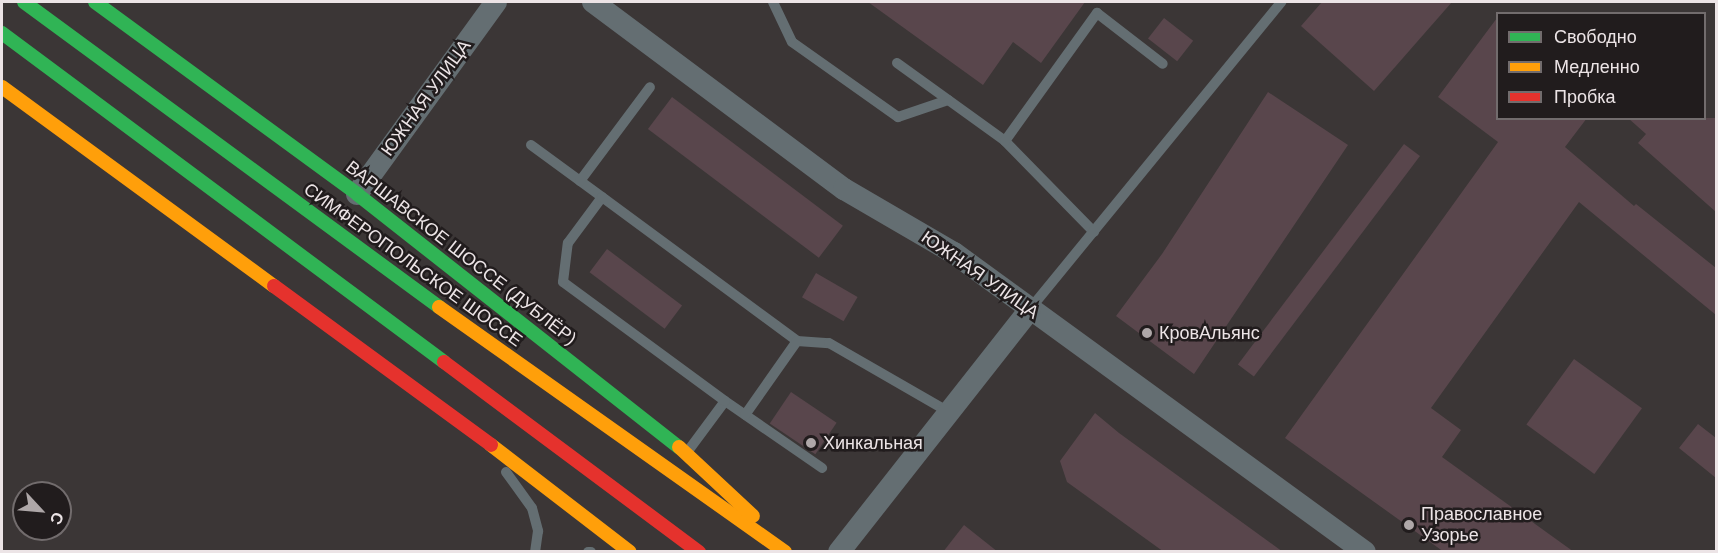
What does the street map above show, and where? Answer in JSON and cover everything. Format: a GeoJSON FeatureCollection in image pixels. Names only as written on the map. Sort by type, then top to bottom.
{"type":"FeatureCollection","features":[{"type":"Feature","properties":{"kind":"main road","name":"СИМФЕРОПОЛЬСКОЕ ШОССЕ"},"geometry":{"type":"LineString","coordinates":[[24,2],[448,314],[785,552]]}},
{"type":"Feature","properties":{"kind":"main road","name":"ВАРШАВСКОЕ ШОССЕ (ДУБЛЁР)"},"geometry":{"type":"LineString","coordinates":[[95,2],[357,194],[686,454],[790,552]]}},
{"type":"Feature","properties":{"kind":"main road"},"geometry":{"type":"LineString","coordinates":[[2,33],[699,552]]}},
{"type":"Feature","properties":{"kind":"main road"},"geometry":{"type":"LineString","coordinates":[[2,87],[482,438],[630,552]]}},
{"type":"Feature","properties":{"kind":"street","name":"ЮЖНАЯ УЛИЦА"},"geometry":{"type":"LineString","coordinates":[[357,194],[496,2]]}},
{"type":"Feature","properties":{"kind":"street","name":"ЮЖНАЯ УЛИЦА"},"geometry":{"type":"LineString","coordinates":[[593,2],[844,189],[954,253],[1365,552]]}},
{"type":"Feature","properties":{"kind":"street"},"geometry":{"type":"LineString","coordinates":[[839,552],[1030,309]]}},
{"type":"Feature","properties":{"kind":"lane"},"geometry":{"type":"LineString","coordinates":[[773,2],[792,42],[898,117],[948,100]]}},
{"type":"Feature","properties":{"kind":"lane"},"geometry":{"type":"LineString","coordinates":[[1030,309],[1281,2]]}},
{"type":"Feature","properties":{"kind":"lane"},"geometry":{"type":"LineString","coordinates":[[1005,141],[1097,13],[1163,64]]}},
{"type":"Feature","properties":{"kind":"lane"},"geometry":{"type":"LineString","coordinates":[[897,63],[1005,141],[1094,231]]}},
{"type":"Feature","properties":{"kind":"lane"},"geometry":{"type":"LineString","coordinates":[[580,181],[651,87]]}},
{"type":"Feature","properties":{"kind":"lane"},"geometry":{"type":"LineString","coordinates":[[531,145],[797,341],[829,343],[950,412]]}},
{"type":"Feature","properties":{"kind":"lane"},"geometry":{"type":"LineString","coordinates":[[602,197],[568,243],[564,282],[725,401],[822,468]]}},
{"type":"Feature","properties":{"kind":"lane"},"geometry":{"type":"LineString","coordinates":[[745,415],[797,341]]}},
{"type":"Feature","properties":{"kind":"lane"},"geometry":{"type":"LineString","coordinates":[[686,454],[725,401]]}},
{"type":"Feature","properties":{"kind":"lane"},"geometry":{"type":"LineString","coordinates":[[482,438],[532,508],[538,531],[535,552]]}},
{"type":"Feature","properties":{"kind":"building"},"geometry":{"type":"Polygon","coordinates":[[[868,2],[1085,2],[1041,63],[1013,42],[983,85],[868,2]]]}},
{"type":"Feature","properties":{"kind":"building"},"geometry":{"type":"Polygon","coordinates":[[[1322,2],[1452,2],[1374,91],[1301,26],[1322,2]]]}},
{"type":"Feature","properties":{"kind":"building"},"geometry":{"type":"Polygon","coordinates":[[[1164,18],[1193,41],[1177,61],[1148,38],[1164,18]]]}},
{"type":"Feature","properties":{"kind":"building"},"geometry":{"type":"Polygon","coordinates":[[[1496,19],[1496,120],[1585,120],[1565,147],[1634,206],[1636,204],[1716,268],[1716,315],[1579,202],[1431,408],[1461,430],[1442,457],[1574,552],[1444,552],[1285,438],[1498,142],[1438,97],[1496,19]]]}},
{"type":"Feature","properties":{"kind":"building"},"geometry":{"type":"Polygon","coordinates":[[[1268,92],[1348,145],[1194,374],[1116,316],[1162,254],[1268,92]]]}},
{"type":"Feature","properties":{"kind":"building"},"geometry":{"type":"Polygon","coordinates":[[[672,97],[843,226],[819,258],[648,129],[672,97]]]}},
{"type":"Feature","properties":{"kind":"building"},"geometry":{"type":"Polygon","coordinates":[[[1716,118],[1716,212],[1638,143],[1646,134],[1630,120],[1716,118]]]}},
{"type":"Feature","properties":{"kind":"building"},"geometry":{"type":"Polygon","coordinates":[[[1404,144],[1420,156],[1254,376],[1238,364],[1404,144]]]}},
{"type":"Feature","properties":{"kind":"building"},"geometry":{"type":"Polygon","coordinates":[[[607,249],[682,306],[665,329],[590,272],[607,249]]]}},
{"type":"Feature","properties":{"kind":"building"},"geometry":{"type":"Polygon","coordinates":[[[816,273],[858,297],[844,321],[802,297],[816,273]]]}},
{"type":"Feature","properties":{"kind":"building"},"geometry":{"type":"Polygon","coordinates":[[[1574,359],[1642,408],[1594,474],[1526,425],[1574,359]]]}},
{"type":"Feature","properties":{"kind":"building"},"geometry":{"type":"Polygon","coordinates":[[[791,392],[837,423],[815,454],[770,424],[791,392]]]}},
{"type":"Feature","properties":{"kind":"building"},"geometry":{"type":"Polygon","coordinates":[[[1095,413],[1119,433],[1283,552],[1164,552],[1067,482],[1060,461],[1095,413]]]}},
{"type":"Feature","properties":{"kind":"building"},"geometry":{"type":"Polygon","coordinates":[[[1698,424],[1716,438],[1716,478],[1679,448],[1698,424]]]}},
{"type":"Feature","properties":{"kind":"building"},"geometry":{"type":"Polygon","coordinates":[[[964,525],[998,552],[943,552],[964,525]]]}},
{"type":"Feature","properties":{"kind":"traffic: fast"},"geometry":{"type":"LineString","coordinates":[[24,2],[439,307]]}},
{"type":"Feature","properties":{"kind":"traffic: fast"},"geometry":{"type":"LineString","coordinates":[[95,2],[357,194],[679,447]]}},
{"type":"Feature","properties":{"kind":"traffic: fast"},"geometry":{"type":"LineString","coordinates":[[2,33],[444,362]]}},
{"type":"Feature","properties":{"kind":"traffic: slow"},"geometry":{"type":"LineString","coordinates":[[2,87],[274,286]]}},
{"type":"Feature","properties":{"kind":"traffic: slow"},"geometry":{"type":"LineString","coordinates":[[439,307],[785,552]]}},
{"type":"Feature","properties":{"kind":"traffic: slow"},"geometry":{"type":"LineString","coordinates":[[491,445],[630,552]]}},
{"type":"Feature","properties":{"kind":"traffic: slow"},"geometry":{"type":"LineString","coordinates":[[679,447],[753,516]]}},
{"type":"Feature","properties":{"kind":"traffic: jam"},"geometry":{"type":"LineString","coordinates":[[274,286],[491,445]]}},
{"type":"Feature","properties":{"kind":"traffic: jam"},"geometry":{"type":"LineString","coordinates":[[444,362],[699,552]]}},
{"type":"Feature","properties":{"kind":"place","name":"КровАльянс"},"geometry":{"type":"Point","coordinates":[1147,333]}},
{"type":"Feature","properties":{"kind":"place","name":"Хинкальная"},"geometry":{"type":"Point","coordinates":[811,443]}},
{"type":"Feature","properties":{"kind":"place","name":"Православное Узорье"},"geometry":{"type":"Point","coordinates":[1409,525]}}]}
